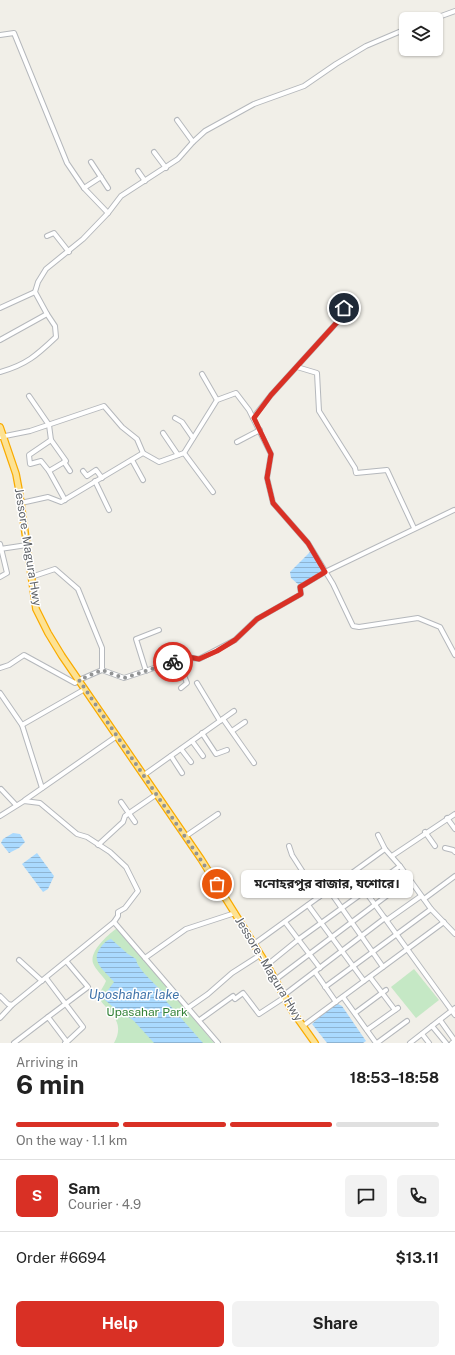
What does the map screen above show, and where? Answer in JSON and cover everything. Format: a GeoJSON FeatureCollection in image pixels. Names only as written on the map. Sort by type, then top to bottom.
{"type":"FeatureCollection","features":[{"type":"Feature","properties":{"kind":"highway","name":"Jessore - Magura Hwy"},"geometry":{"type":"LineString","coordinates":[[0,427],[16,474],[27,545],[30,577],[36,609],[42,621],[85,689],[186,836],[315,1043]]}},
{"type":"Feature","properties":{"kind":"street"},"geometry":{"type":"LineString","coordinates":[[443,15],[455,11]]}},
{"type":"Feature","properties":{"kind":"street"},"geometry":{"type":"LineString","coordinates":[[0,372],[18,367],[56,336],[55,326],[35,292],[38,282],[46,269],[69,252],[108,213],[121,196],[178,159],[205,131],[254,104],[304,86],[366,46],[399,32]]}},
{"type":"Feature","properties":{"kind":"street"},"geometry":{"type":"LineString","coordinates":[[0,35],[14,33],[67,163],[84,188],[108,213]]}},
{"type":"Feature","properties":{"kind":"street"},"geometry":{"type":"LineString","coordinates":[[177,120],[193,142]]}},
{"type":"Feature","properties":{"kind":"street"},"geometry":{"type":"LineString","coordinates":[[154,152],[166,168]]}},
{"type":"Feature","properties":{"kind":"street"},"geometry":{"type":"LineString","coordinates":[[91,162],[108,188]]}},
{"type":"Feature","properties":{"kind":"street"},"geometry":{"type":"LineString","coordinates":[[138,171],[145,181]]}},
{"type":"Feature","properties":{"kind":"street"},"geometry":{"type":"LineString","coordinates":[[84,188],[101,177]]}},
{"type":"Feature","properties":{"kind":"street"},"geometry":{"type":"LineString","coordinates":[[47,236],[54,233],[69,252]]}},
{"type":"Feature","properties":{"kind":"street"},"geometry":{"type":"LineString","coordinates":[[0,308],[35,292]]}},
{"type":"Feature","properties":{"kind":"street"},"geometry":{"type":"LineString","coordinates":[[254,418],[340,319],[345,312],[344,308]]}},
{"type":"Feature","properties":{"kind":"street"},"geometry":{"type":"LineString","coordinates":[[0,340],[47,314]]}},
{"type":"Feature","properties":{"kind":"street"},"geometry":{"type":"LineString","coordinates":[[297,367],[317,374],[320,411],[355,468],[356,473],[387,470],[414,528]]}},
{"type":"Feature","properties":{"kind":"street"},"geometry":{"type":"LineString","coordinates":[[202,374],[217,400]]}},
{"type":"Feature","properties":{"kind":"street"},"geometry":{"type":"LineString","coordinates":[[2,436],[30,431],[104,406],[122,426],[137,439],[143,453],[158,462],[184,453],[217,400],[236,393],[254,418],[271,454],[267,478],[273,503],[308,543],[353,626],[359,627],[390,621],[418,618],[440,627],[455,655]]}},
{"type":"Feature","properties":{"kind":"street"},"geometry":{"type":"LineString","coordinates":[[29,396],[49,425],[51,440],[66,461],[64,462],[70,471]]}},
{"type":"Feature","properties":{"kind":"street"},"geometry":{"type":"LineString","coordinates":[[175,418],[182,422],[194,438]]}},
{"type":"Feature","properties":{"kind":"street"},"geometry":{"type":"LineString","coordinates":[[237,442],[260,430]]}},
{"type":"Feature","properties":{"kind":"street"},"geometry":{"type":"LineString","coordinates":[[163,433],[178,455]]}},
{"type":"Feature","properties":{"kind":"street"},"geometry":{"type":"LineString","coordinates":[[51,440],[29,455],[30,464],[41,460],[49,471],[65,500]]}},
{"type":"Feature","properties":{"kind":"street"},"geometry":{"type":"LineString","coordinates":[[21,503],[48,496],[61,502],[143,453]]}},
{"type":"Feature","properties":{"kind":"street"},"geometry":{"type":"LineString","coordinates":[[184,453],[213,492]]}},
{"type":"Feature","properties":{"kind":"street"},"geometry":{"type":"LineString","coordinates":[[132,460],[143,480]]}},
{"type":"Feature","properties":{"kind":"street"},"geometry":{"type":"LineString","coordinates":[[49,471],[64,462]]}},
{"type":"Feature","properties":{"kind":"street"},"geometry":{"type":"LineString","coordinates":[[83,471],[87,476],[96,470],[102,478]]}},
{"type":"Feature","properties":{"kind":"street"},"geometry":{"type":"LineString","coordinates":[[95,482],[109,510]]}},
{"type":"Feature","properties":{"kind":"street"},"geometry":{"type":"LineString","coordinates":[[0,668],[9,665],[24,655],[75,683],[102,670],[124,678],[188,657],[199,659],[235,640],[257,619],[301,594],[300,587],[325,572],[414,528],[455,510]]}},
{"type":"Feature","properties":{"kind":"street"},"geometry":{"type":"LineString","coordinates":[[0,577],[7,573],[0,547],[27,545]]}},
{"type":"Feature","properties":{"kind":"street"},"geometry":{"type":"LineString","coordinates":[[30,577],[55,569],[78,589],[102,648],[102,670]]}},
{"type":"Feature","properties":{"kind":"street"},"geometry":{"type":"LineString","coordinates":[[146,671],[136,638],[160,630]]}},
{"type":"Feature","properties":{"kind":"street"},"geometry":{"type":"LineString","coordinates":[[178,661],[187,683],[181,688]]}},
{"type":"Feature","properties":{"kind":"street"},"geometry":{"type":"LineString","coordinates":[[197,683],[221,720],[232,731],[254,763]]}},
{"type":"Feature","properties":{"kind":"street"},"geometry":{"type":"LineString","coordinates":[[22,725],[85,689]]}},
{"type":"Feature","properties":{"kind":"street"},"geometry":{"type":"LineString","coordinates":[[0,693],[22,725],[42,788]]}},
{"type":"Feature","properties":{"kind":"street"},"geometry":{"type":"LineString","coordinates":[[144,774],[234,711]]}},
{"type":"Feature","properties":{"kind":"street"},"geometry":{"type":"LineString","coordinates":[[232,731],[245,722]]}},
{"type":"Feature","properties":{"kind":"street"},"geometry":{"type":"LineString","coordinates":[[202,733],[216,754],[227,750]]}},
{"type":"Feature","properties":{"kind":"street"},"geometry":{"type":"LineString","coordinates":[[0,816],[117,736]]}},
{"type":"Feature","properties":{"kind":"street"},"geometry":{"type":"LineString","coordinates":[[192,741],[203,756]]}},
{"type":"Feature","properties":{"kind":"street"},"geometry":{"type":"LineString","coordinates":[[181,749],[191,762]]}},
{"type":"Feature","properties":{"kind":"street"},"geometry":{"type":"LineString","coordinates":[[171,756],[182,773]]}},
{"type":"Feature","properties":{"kind":"street"},"geometry":{"type":"LineString","coordinates":[[0,789],[16,805]]}},
{"type":"Feature","properties":{"kind":"street"},"geometry":{"type":"LineString","coordinates":[[98,845],[123,822],[128,814],[157,794]]}},
{"type":"Feature","properties":{"kind":"street"},"geometry":{"type":"LineString","coordinates":[[0,1018],[12,1005],[67,962],[114,922],[118,912],[125,908],[138,891],[126,868],[110,852],[87,837],[77,834],[40,803],[24,801]]}},
{"type":"Feature","properties":{"kind":"street"},"geometry":{"type":"LineString","coordinates":[[120,802],[135,822]]}},
{"type":"Feature","properties":{"kind":"street"},"geometry":{"type":"LineString","coordinates":[[186,836],[218,814]]}},
{"type":"Feature","properties":{"kind":"street"},"geometry":{"type":"LineString","coordinates":[[392,856],[425,832],[455,814]]}},
{"type":"Feature","properties":{"kind":"street"},"geometry":{"type":"LineString","coordinates":[[447,818],[455,829]]}},
{"type":"Feature","properties":{"kind":"street"},"geometry":{"type":"LineString","coordinates":[[425,832],[434,846]]}},
{"type":"Feature","properties":{"kind":"street"},"geometry":{"type":"LineString","coordinates":[[378,836],[385,849],[400,866],[422,897],[455,934]]}},
{"type":"Feature","properties":{"kind":"street"},"geometry":{"type":"LineString","coordinates":[[289,846],[292,855],[319,897]]}},
{"type":"Feature","properties":{"kind":"street"},"geometry":{"type":"LineString","coordinates":[[445,848],[455,852]]}},
{"type":"Feature","properties":{"kind":"street"},"geometry":{"type":"LineString","coordinates":[[254,944],[385,849]]}},
{"type":"Feature","properties":{"kind":"street"},"geometry":{"type":"LineString","coordinates":[[267,965],[299,938],[400,866]]}},
{"type":"Feature","properties":{"kind":"street"},"geometry":{"type":"LineString","coordinates":[[352,873],[453,1009],[455,1015]]}},
{"type":"Feature","properties":{"kind":"street"},"geometry":{"type":"LineString","coordinates":[[201,1019],[233,996],[235,999],[243,993],[260,1014],[386,919],[455,876]]}},
{"type":"Feature","properties":{"kind":"street"},"geometry":{"type":"LineString","coordinates":[[275,980],[409,879]]}},
{"type":"Feature","properties":{"kind":"street"},"geometry":{"type":"LineString","coordinates":[[329,890],[351,923],[384,967]]}},
{"type":"Feature","properties":{"kind":"street"},"geometry":{"type":"LineString","coordinates":[[308,905],[364,981]]}},
{"type":"Feature","properties":{"kind":"street"},"geometry":{"type":"LineString","coordinates":[[325,986],[432,909]]}},
{"type":"Feature","properties":{"kind":"street"},"geometry":{"type":"LineString","coordinates":[[145,958],[186,929],[235,913]]}},
{"type":"Feature","properties":{"kind":"street"},"geometry":{"type":"LineString","coordinates":[[114,922],[218,1043]]}},
{"type":"Feature","properties":{"kind":"street"},"geometry":{"type":"LineString","coordinates":[[285,922],[299,938],[320,968]]}},
{"type":"Feature","properties":{"kind":"street"},"geometry":{"type":"LineString","coordinates":[[303,1026],[444,922]]}},
{"type":"Feature","properties":{"kind":"street"},"geometry":{"type":"LineString","coordinates":[[188,1008],[208,994],[232,973],[260,955]]}},
{"type":"Feature","properties":{"kind":"street"},"geometry":{"type":"LineString","coordinates":[[19,960],[44,980],[66,1003],[83,1028],[66,1042],[48,1017]]}},
{"type":"Feature","properties":{"kind":"street"},"geometry":{"type":"LineString","coordinates":[[14,1043],[88,987],[67,962]]}},
{"type":"Feature","properties":{"kind":"street"},"geometry":{"type":"LineString","coordinates":[[315,972],[336,1002]]}},
{"type":"Feature","properties":{"kind":"street"},"geometry":{"type":"LineString","coordinates":[[367,1030],[396,1009],[384,991],[370,977]]}},
{"type":"Feature","properties":{"kind":"street"},"geometry":{"type":"LineString","coordinates":[[354,1013],[384,991]]}},
{"type":"Feature","properties":{"kind":"street"},"geometry":{"type":"LineString","coordinates":[[0,996],[8,1004],[12,1005]]}},
{"type":"Feature","properties":{"kind":"street"},"geometry":{"type":"LineString","coordinates":[[343,997],[376,1043],[408,1021]]}},
{"type":"Feature","properties":{"kind":"street"},"geometry":{"type":"LineString","coordinates":[[410,1043],[453,1009]]}},
{"type":"Feature","properties":{"kind":"street"},"geometry":{"type":"LineString","coordinates":[[440,1020],[455,1041],[452,1043]]}},
{"type":"Feature","properties":{"kind":"street"},"geometry":{"type":"LineString","coordinates":[[432,1026],[446,1043]]}},
{"type":"Feature","properties":{"kind":"street"},"geometry":{"type":"LineString","coordinates":[[422,1034],[429,1043]]}},
{"type":"Feature","properties":{"kind":"green space","name":"Uposhahar lake"},"geometry":{"type":"Polygon","coordinates":[[[117,928],[214,1043],[114,1043],[118,1033],[118,1025],[111,1012],[100,998],[100,992],[106,981],[94,965],[93,958],[94,953],[100,943],[117,928]]]}},
{"type":"Feature","properties":{"kind":"green space"},"geometry":{"type":"Polygon","coordinates":[[[414,969],[439,1000],[416,1018],[391,987],[414,969]]]}},
{"type":"Feature","properties":{"kind":"water"},"geometry":{"type":"Polygon","coordinates":[[[311,551],[323,572],[300,586],[291,578],[290,572],[311,551]]]}},
{"type":"Feature","properties":{"kind":"water"},"geometry":{"type":"Polygon","coordinates":[[[13,833],[20,834],[25,842],[19,848],[9,853],[1,843],[3,839],[13,833]]]}},
{"type":"Feature","properties":{"kind":"water"},"geometry":{"type":"Polygon","coordinates":[[[37,853],[54,876],[48,889],[43,892],[22,864],[37,853]]]}},
{"type":"Feature","properties":{"kind":"water","name":"Uposhahar lake"},"geometry":{"type":"Polygon","coordinates":[[[111,939],[136,959],[144,973],[168,997],[166,1001],[203,1043],[154,1043],[134,1021],[119,1012],[105,1000],[105,994],[114,982],[100,967],[97,955],[103,945],[111,939]]]}},
{"type":"Feature","properties":{"kind":"water"},"geometry":{"type":"Polygon","coordinates":[[[333,1004],[342,1006],[366,1041],[363,1043],[327,1043],[312,1024],[333,1004]]]}},
{"type":"Feature","properties":{"kind":"way so far"},"geometry":{"type":"LineString","coordinates":[[173,662],[124,678],[102,670],[79,680],[217,884]]}},
{"type":"Feature","properties":{"kind":"place","name":"ম‌ন‌োহরপুর বাজার, যশ‌োরে।"},"geometry":{"type":"Point","coordinates":[217,884]}},
{"type":"Feature","properties":{"kind":"route"},"geometry":{"type":"LineString","coordinates":[[173,662],[188,657],[199,659],[217,651],[235,640],[257,619],[301,594],[300,587],[325,572],[308,543],[287,517],[273,503],[267,478],[271,454],[254,418],[271,395],[340,319],[345,312],[344,308]]}},
{"type":"Feature","properties":{"kind":"park label","name":"Upasahar Park"},"geometry":{"type":"Point","coordinates":[147,1012]}}]}
